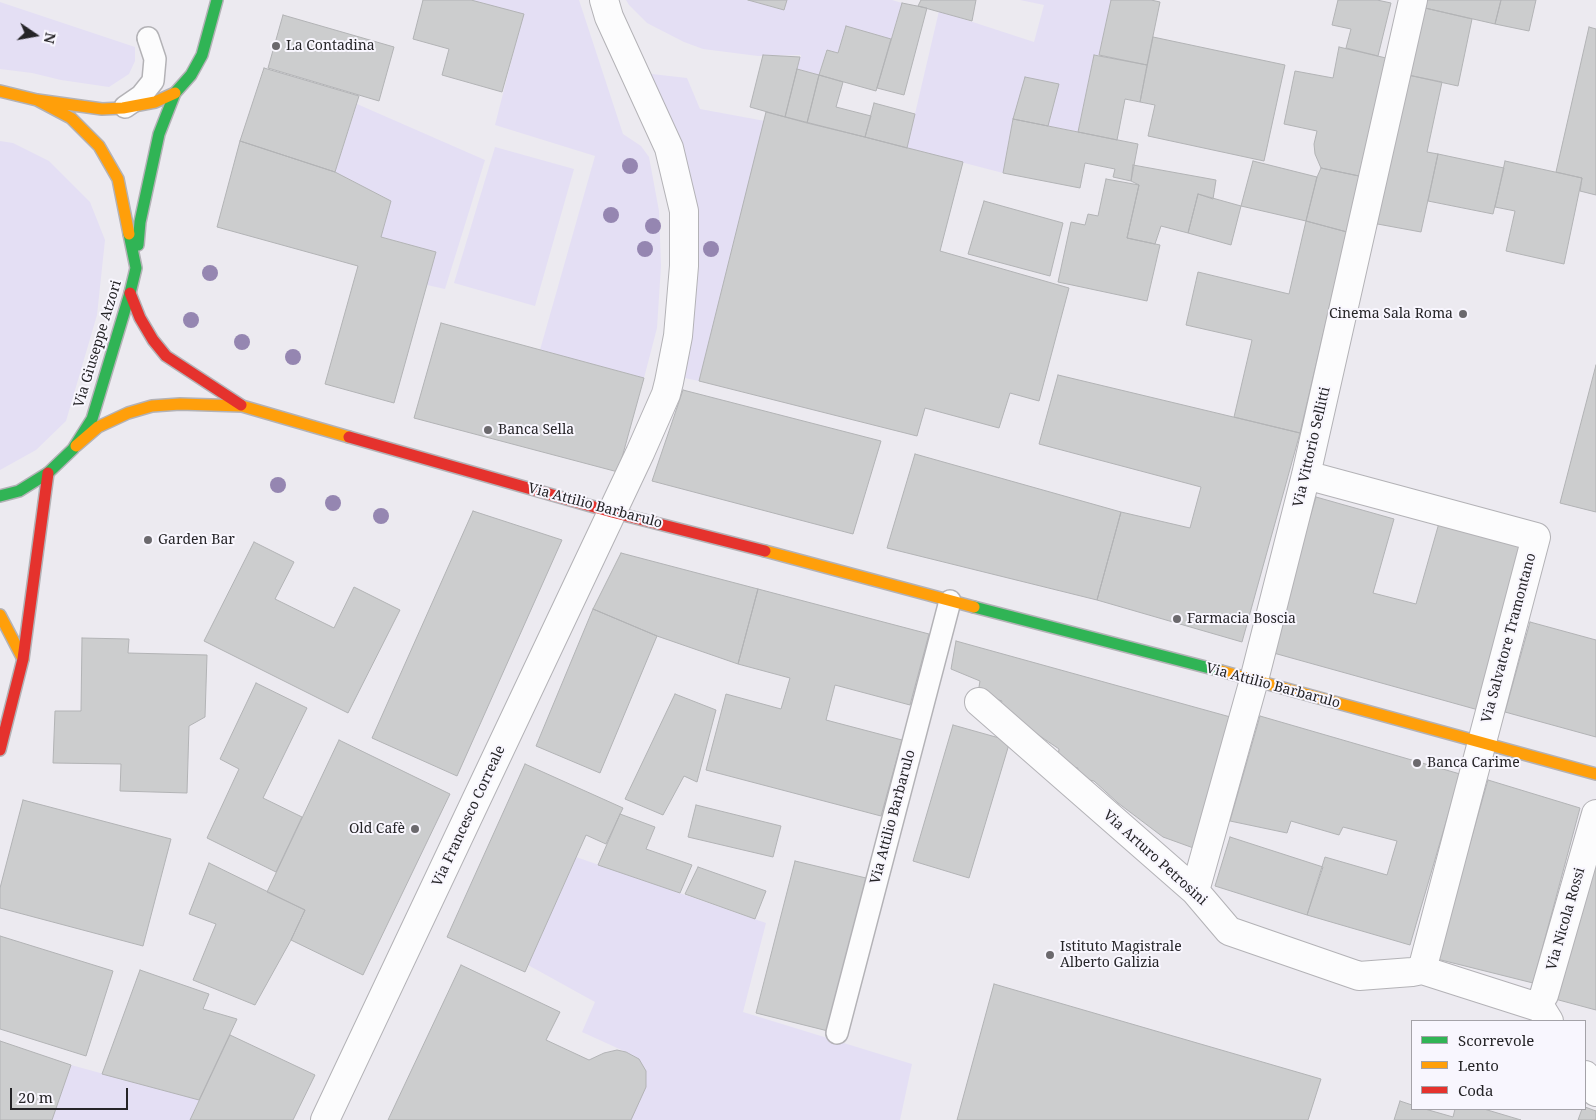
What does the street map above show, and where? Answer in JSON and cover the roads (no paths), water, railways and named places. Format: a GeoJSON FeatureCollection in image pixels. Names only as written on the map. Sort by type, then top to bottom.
{"type":"FeatureCollection","features":[{"type":"Feature","properties":{"kind":"street","name":"Via Giuseppe Atzori"},"geometry":{"type":"LineString","coordinates":[[0,496],[19,491],[48,474],[73,449],[92,418],[136,268],[140,222],[159,134],[176,93],[191,75],[202,55],[217,0]]}},
{"type":"Feature","properties":{"kind":"street","name":"Via Francesco Correale"},"geometry":{"type":"LineString","coordinates":[[325,1120],[640,453],[666,394],[669,382],[678,336],[682,296],[684,211],[668,148],[609,17],[604,0]]}},
{"type":"Feature","properties":{"kind":"street","name":"Via Vittorio Sellitti"},"geometry":{"type":"LineString","coordinates":[[1195,891],[1254,680],[1306,476],[1413,0]]}},
{"type":"Feature","properties":{"kind":"street","name":"Via Giuseppe Atzori"},"geometry":{"type":"LineString","coordinates":[[0,91],[38,100],[102,109],[123,108],[156,102],[176,93]]}},
{"type":"Feature","properties":{"kind":"street","name":"Via Giuseppe Atzori"},"geometry":{"type":"LineString","coordinates":[[38,100],[71,118],[99,146],[118,179],[136,268]]}},
{"type":"Feature","properties":{"kind":"street","name":"Via Attilio Barbarulo"},"geometry":{"type":"LineString","coordinates":[[130,293],[140,318],[153,340],[166,356],[242,406]]}},
{"type":"Feature","properties":{"kind":"street","name":"Via Attilio Barbarulo"},"geometry":{"type":"LineString","coordinates":[[73,449],[98,427],[128,413],[152,406],[180,404],[242,406],[612,512],[1254,680],[1596,774]]}},
{"type":"Feature","properties":{"kind":"street"},"geometry":{"type":"LineString","coordinates":[[0,750],[23,660],[48,474]]}},
{"type":"Feature","properties":{"kind":"street","name":"Via Salvatore Tramontano"},"geometry":{"type":"LineString","coordinates":[[1306,476],[1536,537],[1422,970]]}},
{"type":"Feature","properties":{"kind":"street"},"geometry":{"type":"LineString","coordinates":[[0,615],[23,660]]}},
{"type":"Feature","properties":{"kind":"street","name":"Via Arturo Petrosini"},"geometry":{"type":"LineString","coordinates":[[979,702],[1195,891],[1229,931],[1359,976],[1422,970],[1541,1008],[1548,1020]]}},
{"type":"Feature","properties":{"kind":"street","name":"Via Nicola Rossi"},"geometry":{"type":"LineString","coordinates":[[1544,994],[1596,814]]}},
{"type":"Feature","properties":{"kind":"street"},"geometry":{"type":"LineString","coordinates":[[1586,1077],[1596,1092]]}},
{"type":"Feature","properties":{"kind":"lane"},"geometry":{"type":"LineString","coordinates":[[123,108],[141,96],[153,81],[155,59],[148,38]]}},
{"type":"Feature","properties":{"kind":"lane","name":"Via Attilio Barbarulo"},"geometry":{"type":"LineString","coordinates":[[837,1032],[950,601]]}},
{"type":"Feature","properties":{"kind":"place","name":"La Contadina"},"geometry":{"type":"Point","coordinates":[276,46]}},
{"type":"Feature","properties":{"kind":"place","name":"Cinema Sala Roma"},"geometry":{"type":"Point","coordinates":[1463,314]}},
{"type":"Feature","properties":{"kind":"place","name":"Banca Sella"},"geometry":{"type":"Point","coordinates":[488,430]}},
{"type":"Feature","properties":{"kind":"place","name":"Garden Bar"},"geometry":{"type":"Point","coordinates":[148,540]}},
{"type":"Feature","properties":{"kind":"place","name":"Farmacia Boscia"},"geometry":{"type":"Point","coordinates":[1177,619]}},
{"type":"Feature","properties":{"kind":"place","name":"Banca Carime"},"geometry":{"type":"Point","coordinates":[1417,763]}},
{"type":"Feature","properties":{"kind":"place","name":"Old Cafè"},"geometry":{"type":"Point","coordinates":[415,829]}},
{"type":"Feature","properties":{"kind":"place","name":"Istituto Magistrale Alberto Galizia"},"geometry":{"type":"Point","coordinates":[1050,955]}}]}
